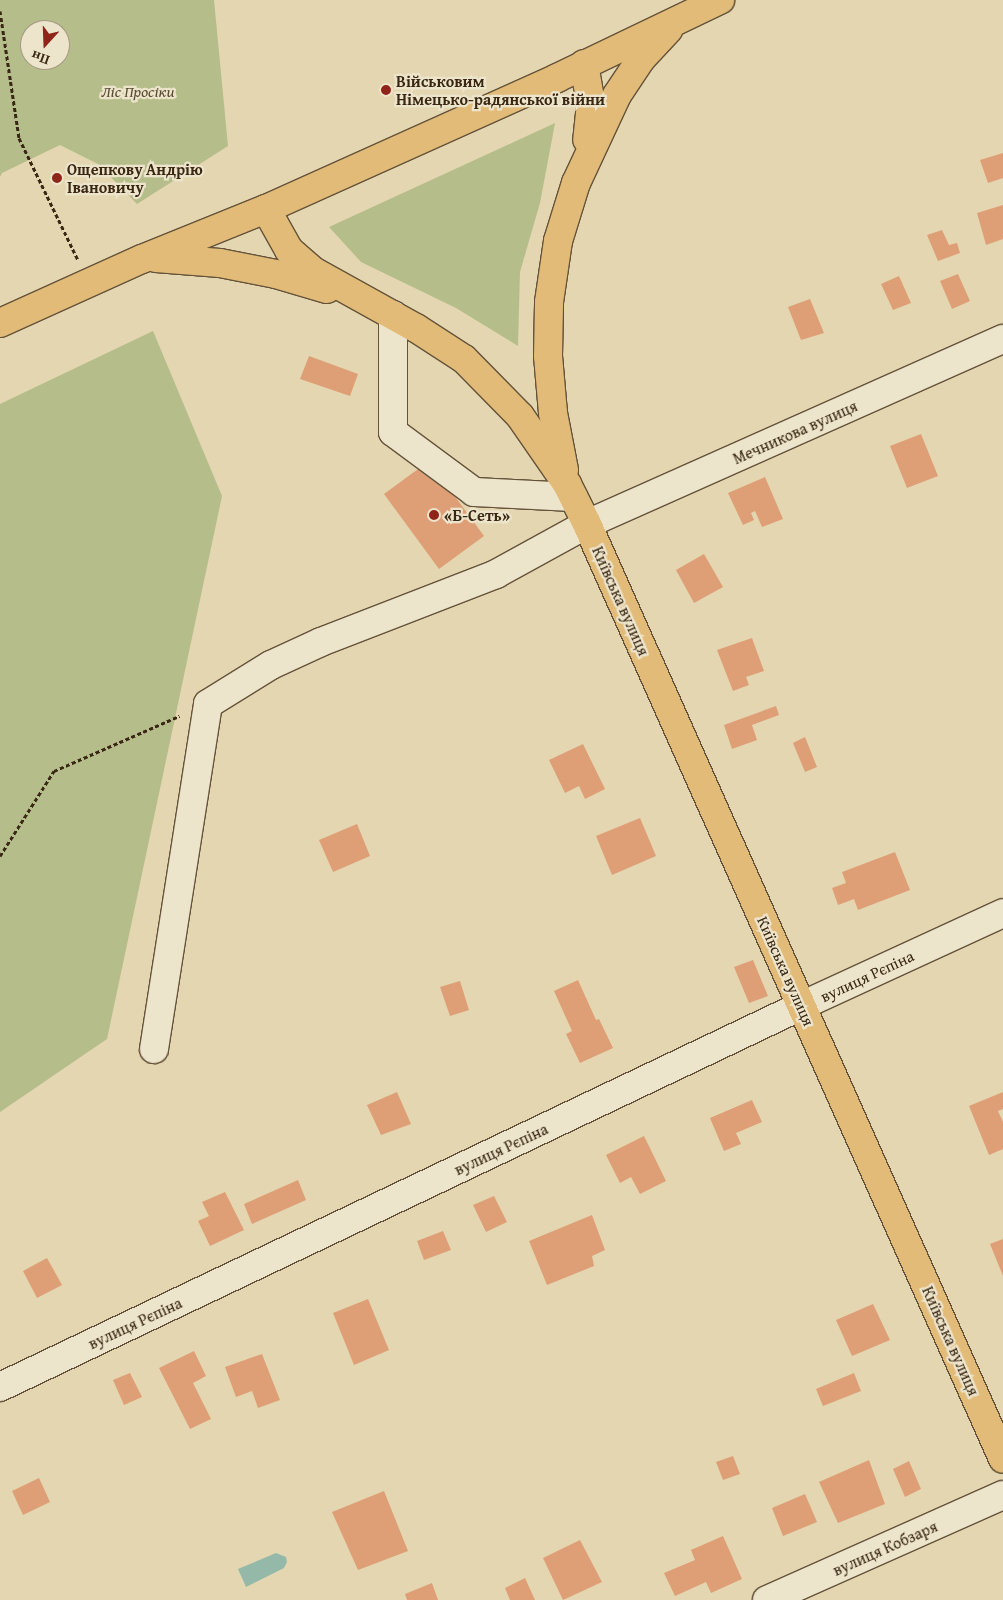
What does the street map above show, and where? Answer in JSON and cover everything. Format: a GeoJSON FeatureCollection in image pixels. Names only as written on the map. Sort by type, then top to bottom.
{"type":"FeatureCollection","features":[{"type":"Feature","properties":{"kind":"highway"},"geometry":{"type":"LineString","coordinates":[[0,323],[142,259],[266,209],[720,0]]}},
{"type":"Feature","properties":{"kind":"highway"},"geometry":{"type":"LineString","coordinates":[[576,183],[601,128],[629,76],[655,42],[679,18]]}},
{"type":"Feature","properties":{"kind":"highway"},"geometry":{"type":"LineString","coordinates":[[570,490],[553,413],[548,330],[553,270],[558,241],[576,183],[591,116],[590,93],[584,64]]}},
{"type":"Feature","properties":{"kind":"highway"},"geometry":{"type":"LineString","coordinates":[[266,209],[283,241],[299,260],[333,283],[393,315],[464,359],[486,379],[524,422],[570,490]]}},
{"type":"Feature","properties":{"kind":"highway"},"geometry":{"type":"LineString","coordinates":[[142,259],[192,259],[248,268],[335,292],[393,315]]}},
{"type":"Feature","properties":{"kind":"highway","name":"Київська вулиця"},"geometry":{"type":"LineString","coordinates":[[570,490],[587,524],[1003,1458]]}},
{"type":"Feature","properties":{"kind":"street"},"geometry":{"type":"LineString","coordinates":[[393,315],[393,432],[474,492],[570,490]]}},
{"type":"Feature","properties":{"kind":"street","name":"Мечникова вулиця"},"geometry":{"type":"LineString","coordinates":[[208,704],[271,665],[320,642],[496,574],[587,524],[1003,339]]}},
{"type":"Feature","properties":{"kind":"street"},"geometry":{"type":"LineString","coordinates":[[154,1049],[208,704]]}},
{"type":"Feature","properties":{"kind":"street","name":"вулиця Рєпіна"},"geometry":{"type":"LineString","coordinates":[[0,1388],[801,1006],[1003,913]]}},
{"type":"Feature","properties":{"kind":"street","name":"вулиця Кобзаря"},"geometry":{"type":"LineString","coordinates":[[767,1600],[1003,1495]]}},
{"type":"Feature","properties":{"kind":"path"},"geometry":{"type":"LineString","coordinates":[[0,11],[20,138],[89,283]]}},
{"type":"Feature","properties":{"kind":"path"},"geometry":{"type":"LineString","coordinates":[[0,856],[54,771],[208,704]]}},
{"type":"Feature","properties":{"kind":"green space","name":"Ліс Просіки"},"geometry":{"type":"Polygon","coordinates":[[[0,0],[214,0],[228,146],[137,204],[98,164],[60,145],[2,173],[0,177],[0,0]]]}},
{"type":"Feature","properties":{"kind":"green space"},"geometry":{"type":"Polygon","coordinates":[[[555,123],[540,203],[520,272],[518,346],[456,308],[361,262],[329,227],[555,123]]]}},
{"type":"Feature","properties":{"kind":"green space"},"geometry":{"type":"Polygon","coordinates":[[[153,331],[222,496],[107,1039],[0,1112],[0,404],[153,331]]]}},
{"type":"Feature","properties":{"kind":"shaded area"},"geometry":{"type":"Polygon","coordinates":[[[276,1553],[286,1557],[287,1562],[284,1568],[246,1587],[238,1569],[276,1553]]]}},
{"type":"Feature","properties":{"kind":"building"},"geometry":{"type":"Polygon","coordinates":[[[1003,153],[1003,178],[988,183],[980,160],[1003,153]]]}},
{"type":"Feature","properties":{"kind":"building"},"geometry":{"type":"Polygon","coordinates":[[[1003,205],[1003,239],[986,245],[977,213],[1003,205]]]}},
{"type":"Feature","properties":{"kind":"building"},"geometry":{"type":"Polygon","coordinates":[[[942,230],[949,245],[957,243],[960,253],[938,261],[927,235],[942,230]]]}},
{"type":"Feature","properties":{"kind":"building"},"geometry":{"type":"Polygon","coordinates":[[[958,274],[970,301],[952,309],[940,281],[958,274]]]}},
{"type":"Feature","properties":{"kind":"building"},"geometry":{"type":"Polygon","coordinates":[[[899,276],[911,303],[893,310],[881,284],[899,276]]]}},
{"type":"Feature","properties":{"kind":"building"},"geometry":{"type":"Polygon","coordinates":[[[810,299],[824,333],[801,340],[788,307],[810,299]]]}},
{"type":"Feature","properties":{"kind":"building"},"geometry":{"type":"Polygon","coordinates":[[[309,356],[358,374],[350,396],[300,379],[309,356]]]}},
{"type":"Feature","properties":{"kind":"building"},"geometry":{"type":"Polygon","coordinates":[[[921,434],[938,476],[907,488],[890,446],[921,434]]]}},
{"type":"Feature","properties":{"kind":"building","name":"«Б-Сеть»"},"geometry":{"type":"Polygon","coordinates":[[[429,461],[484,536],[439,569],[384,494],[429,461]]]}},
{"type":"Feature","properties":{"kind":"building"},"geometry":{"type":"Polygon","coordinates":[[[765,477],[783,519],[762,527],[755,511],[751,513],[754,520],[743,525],[728,493],[765,477]]]}},
{"type":"Feature","properties":{"kind":"building"},"geometry":{"type":"Polygon","coordinates":[[[704,554],[723,587],[694,603],[676,570],[704,554]]]}},
{"type":"Feature","properties":{"kind":"building"},"geometry":{"type":"Polygon","coordinates":[[[752,638],[764,671],[746,677],[749,685],[733,691],[717,650],[752,638]]]}},
{"type":"Feature","properties":{"kind":"building"},"geometry":{"type":"Polygon","coordinates":[[[776,706],[779,715],[752,725],[757,740],[732,749],[724,725],[776,706]]]}},
{"type":"Feature","properties":{"kind":"building"},"geometry":{"type":"Polygon","coordinates":[[[805,737],[817,767],[805,772],[793,743],[805,737]]]}},
{"type":"Feature","properties":{"kind":"building"},"geometry":{"type":"Polygon","coordinates":[[[583,744],[605,789],[585,799],[579,786],[565,793],[549,760],[583,744]]]}},
{"type":"Feature","properties":{"kind":"building"},"geometry":{"type":"Polygon","coordinates":[[[640,818],[656,856],[612,875],[596,836],[640,818]]]}},
{"type":"Feature","properties":{"kind":"building"},"geometry":{"type":"Polygon","coordinates":[[[357,824],[370,856],[333,872],[319,840],[357,824]]]}},
{"type":"Feature","properties":{"kind":"building"},"geometry":{"type":"Polygon","coordinates":[[[895,852],[910,890],[858,910],[854,899],[838,905],[832,888],[846,883],[842,872],[895,852]]]}},
{"type":"Feature","properties":{"kind":"building"},"geometry":{"type":"Polygon","coordinates":[[[753,960],[768,996],[749,1003],[734,967],[753,960]]]}},
{"type":"Feature","properties":{"kind":"building"},"geometry":{"type":"Polygon","coordinates":[[[578,980],[596,1020],[599,1019],[613,1048],[580,1063],[566,1034],[572,1031],[554,991],[578,980]]]}},
{"type":"Feature","properties":{"kind":"building"},"geometry":{"type":"Polygon","coordinates":[[[460,981],[469,1010],[450,1016],[440,987],[460,981]]]}},
{"type":"Feature","properties":{"kind":"building"},"geometry":{"type":"Polygon","coordinates":[[[397,1092],[411,1124],[381,1135],[367,1105],[397,1092]]]}},
{"type":"Feature","properties":{"kind":"building"},"geometry":{"type":"Polygon","coordinates":[[[1003,1092],[1003,1109],[998,1111],[1003,1122],[1003,1149],[989,1155],[969,1106],[1003,1092]]]}},
{"type":"Feature","properties":{"kind":"building"},"geometry":{"type":"Polygon","coordinates":[[[752,1100],[762,1122],[736,1133],[741,1144],[724,1151],[710,1118],[752,1100]]]}},
{"type":"Feature","properties":{"kind":"building"},"geometry":{"type":"Polygon","coordinates":[[[644,1136],[666,1181],[640,1194],[631,1177],[620,1183],[606,1155],[644,1136]]]}},
{"type":"Feature","properties":{"kind":"building"},"geometry":{"type":"Polygon","coordinates":[[[298,1180],[306,1200],[252,1224],[244,1204],[298,1180]]]}},
{"type":"Feature","properties":{"kind":"building"},"geometry":{"type":"Polygon","coordinates":[[[225,1192],[244,1230],[210,1246],[198,1221],[209,1216],[202,1202],[225,1192]]]}},
{"type":"Feature","properties":{"kind":"building"},"geometry":{"type":"Polygon","coordinates":[[[494,1196],[507,1222],[486,1232],[473,1205],[494,1196]]]}},
{"type":"Feature","properties":{"kind":"building"},"geometry":{"type":"Polygon","coordinates":[[[592,1215],[605,1250],[592,1256],[594,1266],[547,1285],[529,1241],[592,1215]]]}},
{"type":"Feature","properties":{"kind":"building"},"geometry":{"type":"Polygon","coordinates":[[[443,1231],[451,1250],[424,1260],[417,1241],[443,1231]]]}},
{"type":"Feature","properties":{"kind":"building"},"geometry":{"type":"Polygon","coordinates":[[[1003,1239],[1003,1276],[990,1244],[1003,1239]]]}},
{"type":"Feature","properties":{"kind":"building"},"geometry":{"type":"Polygon","coordinates":[[[47,1258],[62,1285],[37,1298],[23,1271],[47,1258]]]}},
{"type":"Feature","properties":{"kind":"building"},"geometry":{"type":"Polygon","coordinates":[[[368,1299],[389,1350],[354,1365],[333,1313],[368,1299]]]}},
{"type":"Feature","properties":{"kind":"building"},"geometry":{"type":"Polygon","coordinates":[[[873,1304],[890,1340],[852,1356],[836,1320],[873,1304]]]}},
{"type":"Feature","properties":{"kind":"building"},"geometry":{"type":"Polygon","coordinates":[[[194,1351],[206,1376],[193,1383],[211,1419],[190,1429],[159,1368],[194,1351]]]}},
{"type":"Feature","properties":{"kind":"building"},"geometry":{"type":"Polygon","coordinates":[[[262,1354],[280,1400],[258,1408],[252,1391],[236,1397],[225,1367],[262,1354]]]}},
{"type":"Feature","properties":{"kind":"building"},"geometry":{"type":"Polygon","coordinates":[[[130,1373],[142,1397],[124,1405],[113,1380],[130,1373]]]}},
{"type":"Feature","properties":{"kind":"building"},"geometry":{"type":"Polygon","coordinates":[[[854,1373],[861,1391],[823,1406],[816,1389],[854,1373]]]}},
{"type":"Feature","properties":{"kind":"building"},"geometry":{"type":"Polygon","coordinates":[[[733,1456],[740,1474],[723,1480],[716,1462],[733,1456]]]}},
{"type":"Feature","properties":{"kind":"building"},"geometry":{"type":"Polygon","coordinates":[[[869,1460],[885,1504],[838,1523],[819,1482],[869,1460]]]}},
{"type":"Feature","properties":{"kind":"building"},"geometry":{"type":"Polygon","coordinates":[[[909,1461],[921,1489],[905,1497],[893,1469],[909,1461]]]}},
{"type":"Feature","properties":{"kind":"building"},"geometry":{"type":"Polygon","coordinates":[[[39,1478],[50,1502],[23,1515],[12,1491],[39,1478]]]}},
{"type":"Feature","properties":{"kind":"building"},"geometry":{"type":"Polygon","coordinates":[[[384,1491],[408,1551],[358,1570],[332,1512],[384,1491]]]}},
{"type":"Feature","properties":{"kind":"building"},"geometry":{"type":"Polygon","coordinates":[[[805,1494],[817,1522],[783,1536],[772,1508],[805,1494]]]}},
{"type":"Feature","properties":{"kind":"building"},"geometry":{"type":"Polygon","coordinates":[[[723,1536],[742,1579],[711,1593],[706,1582],[675,1596],[664,1573],[695,1560],[691,1550],[723,1536]]]}},
{"type":"Feature","properties":{"kind":"building"},"geometry":{"type":"Polygon","coordinates":[[[580,1540],[602,1582],[563,1600],[543,1558],[580,1540]]]}},
{"type":"Feature","properties":{"kind":"building"},"geometry":{"type":"Polygon","coordinates":[[[525,1578],[535,1600],[510,1600],[505,1588],[525,1578]]]}},
{"type":"Feature","properties":{"kind":"building"},"geometry":{"type":"Polygon","coordinates":[[[432,1583],[438,1600],[407,1600],[405,1594],[432,1583]]]}},
{"type":"Feature","properties":{"kind":"place","name":"Військовим Німецько-радянської війни"},"geometry":{"type":"Point","coordinates":[386,90]}},
{"type":"Feature","properties":{"kind":"place","name":"Ощепкову Андрію Івановичу"},"geometry":{"type":"Point","coordinates":[57,178]}},
{"type":"Feature","properties":{"kind":"place","name":"«Б-Сеть»"},"geometry":{"type":"Point","coordinates":[434,515]}}]}
